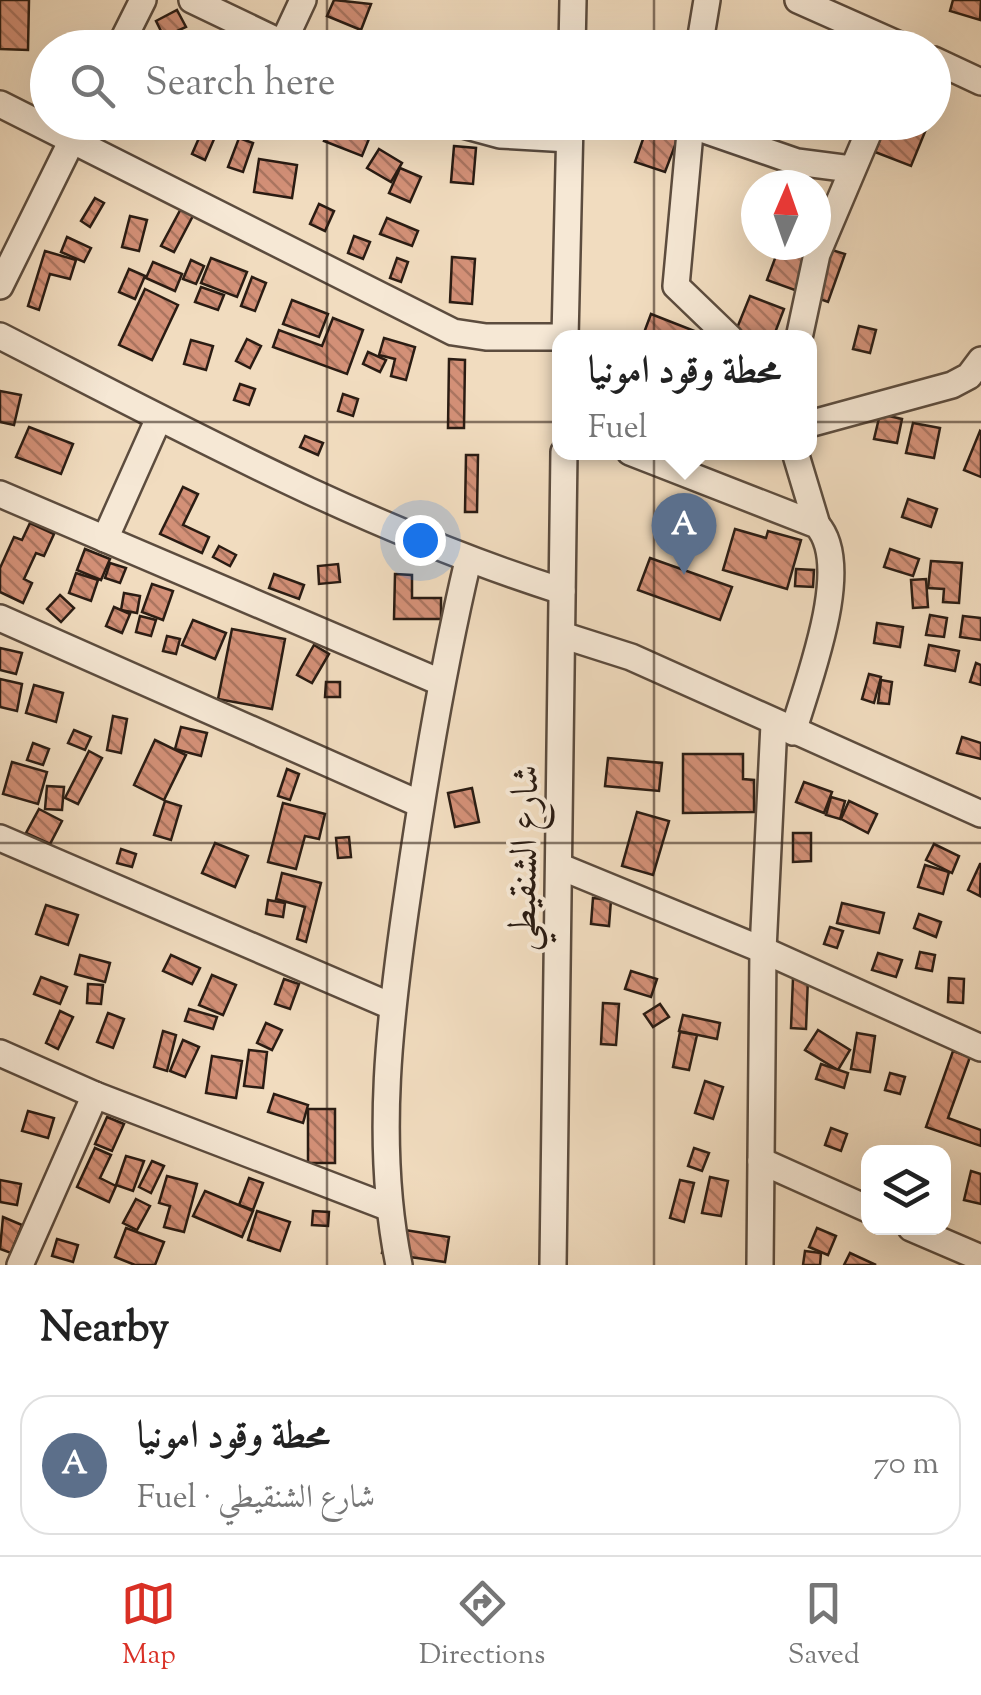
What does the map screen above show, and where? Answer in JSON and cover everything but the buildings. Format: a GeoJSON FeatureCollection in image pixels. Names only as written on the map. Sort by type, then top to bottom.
{"type":"FeatureCollection","features":[{"type":"Feature","properties":{"kind":"street"},"geometry":{"type":"LineString","coordinates":[[128,30],[142,0]]}},
{"type":"Feature","properties":{"kind":"street"},"geometry":{"type":"LineString","coordinates":[[192,0],[256,30]]}},
{"type":"Feature","properties":{"kind":"street"},"geometry":{"type":"LineString","coordinates":[[293,30],[303,0]]}},
{"type":"Feature","properties":{"kind":"street"},"geometry":{"type":"LineString","coordinates":[[572,30],[573,0]]}},
{"type":"Feature","properties":{"kind":"street"},"geometry":{"type":"LineString","coordinates":[[702,30],[707,0]]}},
{"type":"Feature","properties":{"kind":"street"},"geometry":{"type":"LineString","coordinates":[[798,0],[866,30]]}},
{"type":"Feature","properties":{"kind":"street"},"geometry":{"type":"LineString","coordinates":[[951,68],[981,82]]}},
{"type":"Feature","properties":{"kind":"street"},"geometry":{"type":"LineString","coordinates":[[0,104],[30,115]]}},
{"type":"Feature","properties":{"kind":"street"},"geometry":{"type":"LineString","coordinates":[[0,286],[73,140]]}},
{"type":"Feature","properties":{"kind":"street"},"geometry":{"type":"LineString","coordinates":[[94,140],[453,332],[486,337],[552,337]]}},
{"type":"Feature","properties":{"kind":"street"},"geometry":{"type":"LineString","coordinates":[[565,330],[570,140]]}},
{"type":"Feature","properties":{"kind":"street"},"geometry":{"type":"LineString","coordinates":[[690,140],[676,286],[722,330]]}},
{"type":"Feature","properties":{"kind":"street"},"geometry":{"type":"LineString","coordinates":[[737,140],[807,164],[851,169]]}},
{"type":"Feature","properties":{"kind":"street"},"geometry":{"type":"LineString","coordinates":[[801,330],[817,254],[865,140]]}},
{"type":"Feature","properties":{"kind":"street"},"geometry":{"type":"LineString","coordinates":[[0,336],[160,418],[468,561],[562,591]]}},
{"type":"Feature","properties":{"kind":"street"},"geometry":{"type":"LineString","coordinates":[[817,422],[952,385],[968,376],[981,360]]}},
{"type":"Feature","properties":{"kind":"street"},"geometry":{"type":"LineString","coordinates":[[105,539],[160,418]]}},
{"type":"Feature","properties":{"kind":"street","name":"شارع الشنقيطي"},"geometry":{"type":"LineString","coordinates":[[554,1265],[564,460]]}},
{"type":"Feature","properties":{"kind":"street"},"geometry":{"type":"LineString","coordinates":[[650,460],[817,526],[829,539],[832,556],[825,617],[783,728],[763,950],[760,1265]]}},
{"type":"Feature","properties":{"kind":"street"},"geometry":{"type":"LineString","coordinates":[[798,460],[817,526]]}},
{"type":"Feature","properties":{"kind":"street"},"geometry":{"type":"LineString","coordinates":[[0,494],[440,682]]}},
{"type":"Feature","properties":{"kind":"street"},"geometry":{"type":"LineString","coordinates":[[399,1265],[387,1206],[392,1006],[440,682],[468,561]]}},
{"type":"Feature","properties":{"kind":"street"},"geometry":{"type":"LineString","coordinates":[[0,618],[420,804]]}},
{"type":"Feature","properties":{"kind":"street"},"geometry":{"type":"LineString","coordinates":[[562,634],[631,657],[981,814]]}},
{"type":"Feature","properties":{"kind":"street"},"geometry":{"type":"LineString","coordinates":[[0,838],[392,1006]]}},
{"type":"Feature","properties":{"kind":"street"},"geometry":{"type":"LineString","coordinates":[[561,867],[763,950],[981,1048]]}},
{"type":"Feature","properties":{"kind":"street"},"geometry":{"type":"LineString","coordinates":[[0,1053],[95,1096],[387,1206]]}},
{"type":"Feature","properties":{"kind":"street"},"geometry":{"type":"LineString","coordinates":[[20,1265],[95,1096]]}},
{"type":"Feature","properties":{"kind":"street"},"geometry":{"type":"LineString","coordinates":[[761,1161],[861,1205]]}},
{"type":"Feature","properties":{"kind":"street"},"geometry":{"type":"LineString","coordinates":[[927,1235],[981,1258]]}},
{"type":"Feature","properties":{"kind":"place","name":"محطة وقود امونيا"},"geometry":{"type":"Point","coordinates":[684,575]}}]}
